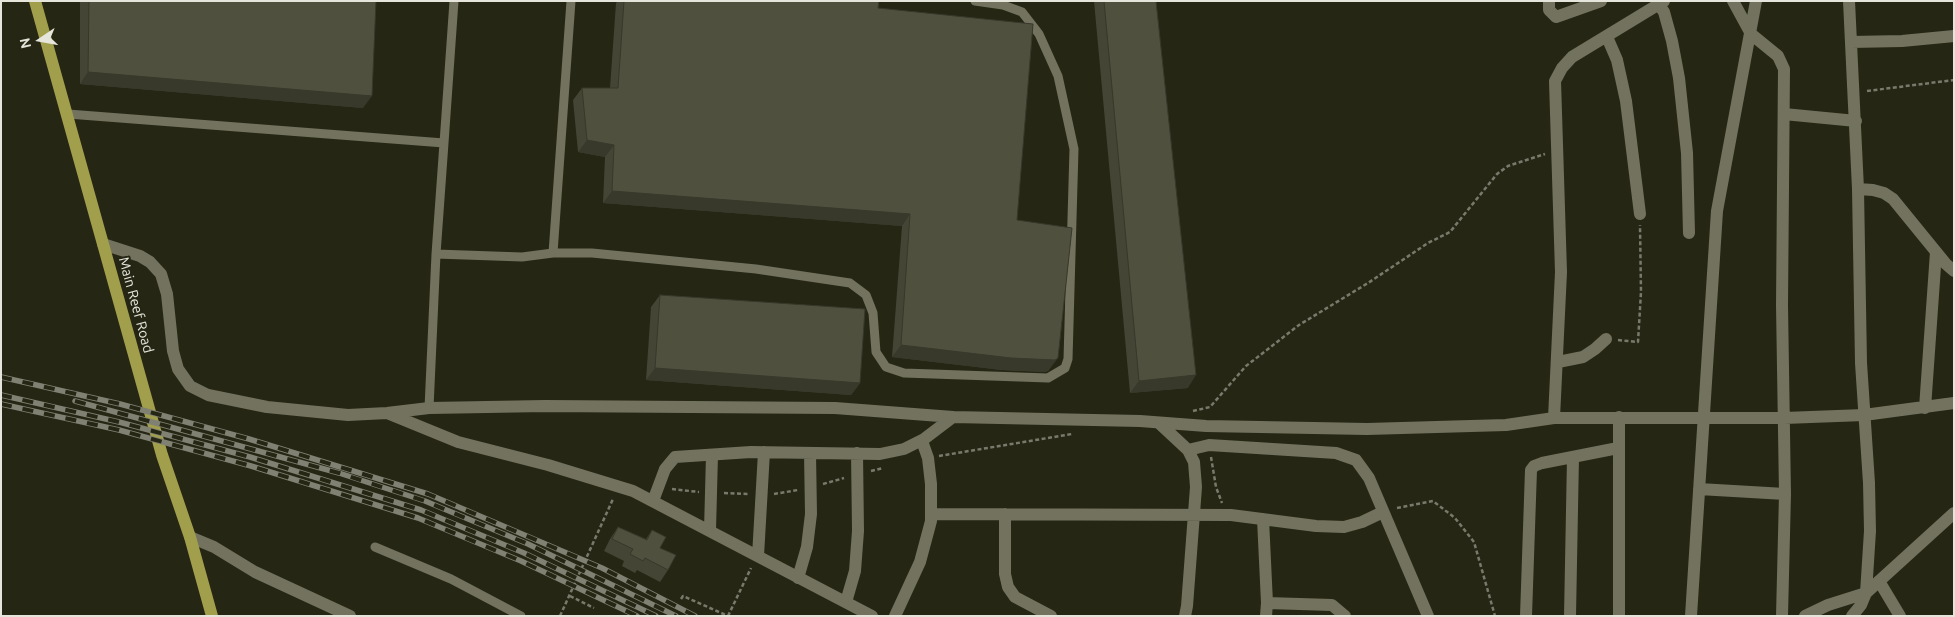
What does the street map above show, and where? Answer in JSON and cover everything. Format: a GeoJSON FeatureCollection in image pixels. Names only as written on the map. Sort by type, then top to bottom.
{"type":"FeatureCollection","features":[{"type":"Feature","properties":{"kind":"main road","name":"Main Reef Road"},"geometry":{"type":"LineString","coordinates":[[34,1],[68,114],[162,455],[190,537],[212,616]]}},
{"type":"Feature","properties":{"kind":"street"},"geometry":{"type":"LineString","coordinates":[[1549,1],[1549,10],[1556,17],[1601,1]]}},
{"type":"Feature","properties":{"kind":"street"},"geometry":{"type":"LineString","coordinates":[[1733,1],[1752,34],[1772,49],[1784,69],[1782,305],[1785,494],[1782,616]]}},
{"type":"Feature","properties":{"kind":"street"},"geometry":{"type":"LineString","coordinates":[[1691,616],[1721,183],[1752,34],[1756,1]]}},
{"type":"Feature","properties":{"kind":"street"},"geometry":{"type":"LineString","coordinates":[[1850,1],[1856,121],[1864,415],[1870,532],[1866,593],[1861,605],[1852,616]]}},
{"type":"Feature","properties":{"kind":"street"},"geometry":{"type":"LineString","coordinates":[[1554,418],[1561,272],[1555,81],[1562,68],[1572,56],[1662,3],[1679,78],[1687,153],[1689,233]]}},
{"type":"Feature","properties":{"kind":"street"},"geometry":{"type":"LineString","coordinates":[[1851,42],[1902,41],[1954,36]]}},
{"type":"Feature","properties":{"kind":"street"},"geometry":{"type":"LineString","coordinates":[[1607,37],[1616,60],[1626,101],[1640,214]]}},
{"type":"Feature","properties":{"kind":"street"},"geometry":{"type":"LineString","coordinates":[[1784,114],[1856,121]]}},
{"type":"Feature","properties":{"kind":"street"},"geometry":{"type":"LineString","coordinates":[[1858,189],[1884,193],[1893,199],[1954,271]]}},
{"type":"Feature","properties":{"kind":"street"},"geometry":{"type":"LineString","coordinates":[[104,244],[140,256],[150,262],[160,274],[167,294],[173,351],[178,369],[190,386],[208,396],[267,407],[348,415],[429,408],[545,406],[835,408],[953,417],[1206,426],[1366,429],[1506,425],[1554,418],[1784,418],[1864,415],[1954,403]]}},
{"type":"Feature","properties":{"kind":"street"},"geometry":{"type":"LineString","coordinates":[[1925,408],[1936,252]]}},
{"type":"Feature","properties":{"kind":"street"},"geometry":{"type":"LineString","coordinates":[[1558,362],[1582,357],[1606,339]]}},
{"type":"Feature","properties":{"kind":"street"},"geometry":{"type":"LineString","coordinates":[[387,413],[458,442],[594,478],[653,501],[872,616]]}},
{"type":"Feature","properties":{"kind":"street"},"geometry":{"type":"LineString","coordinates":[[653,501],[664,470],[675,457],[764,452],[880,454],[904,448],[922,440],[940,430],[953,417]]}},
{"type":"Feature","properties":{"kind":"street"},"geometry":{"type":"LineString","coordinates":[[1619,418],[1619,616]]}},
{"type":"Feature","properties":{"kind":"street"},"geometry":{"type":"LineString","coordinates":[[1159,423],[1188,450],[1194,462],[1196,487],[1185,616]]}},
{"type":"Feature","properties":{"kind":"street"},"geometry":{"type":"LineString","coordinates":[[894,616],[920,562],[927,539],[931,514],[928,458],[922,440]]}},
{"type":"Feature","properties":{"kind":"street"},"geometry":{"type":"LineString","coordinates":[[1188,450],[1209,445],[1336,453],[1356,460],[1370,478],[1428,616]]}},
{"type":"Feature","properties":{"kind":"street"},"geometry":{"type":"LineString","coordinates":[[1526,616],[1531,470],[1534,466],[1542,463],[1618,448]]}},
{"type":"Feature","properties":{"kind":"street"},"geometry":{"type":"LineString","coordinates":[[758,556],[764,452]]}},
{"type":"Feature","properties":{"kind":"street"},"geometry":{"type":"LineString","coordinates":[[798,578],[807,547],[811,514],[810,453]]}},
{"type":"Feature","properties":{"kind":"street"},"geometry":{"type":"LineString","coordinates":[[846,602],[855,570],[858,531],[857,454]]}},
{"type":"Feature","properties":{"kind":"street"},"geometry":{"type":"LineString","coordinates":[[710,530],[712,455]]}},
{"type":"Feature","properties":{"kind":"street"},"geometry":{"type":"LineString","coordinates":[[1570,616],[1573,457]]}},
{"type":"Feature","properties":{"kind":"street"},"geometry":{"type":"LineString","coordinates":[[1699,490],[1785,494]]}},
{"type":"Feature","properties":{"kind":"street"},"geometry":{"type":"LineString","coordinates":[[931,514],[1231,516],[1316,526],[1344,526],[1362,522],[1383,512]]}},
{"type":"Feature","properties":{"kind":"street"},"geometry":{"type":"LineString","coordinates":[[1005,514],[1005,574],[1008,587],[1015,597],[1051,616]]}},
{"type":"Feature","properties":{"kind":"street"},"geometry":{"type":"LineString","coordinates":[[1263,519],[1266,610],[1332,605],[1344,616]]}},
{"type":"Feature","properties":{"kind":"street"},"geometry":{"type":"LineString","coordinates":[[1806,616],[1828,605],[1866,593],[1951,521]]}},
{"type":"Feature","properties":{"kind":"street"},"geometry":{"type":"LineString","coordinates":[[190,537],[214,546],[255,572],[350,616]]}},
{"type":"Feature","properties":{"kind":"street"},"geometry":{"type":"LineString","coordinates":[[1879,581],[1900,616]]}},
{"type":"Feature","properties":{"kind":"lane"},"geometry":{"type":"LineString","coordinates":[[429,408],[436,254],[454,1]]}},
{"type":"Feature","properties":{"kind":"lane"},"geometry":{"type":"LineString","coordinates":[[554,254],[571,1]]}},
{"type":"Feature","properties":{"kind":"lane"},"geometry":{"type":"LineString","coordinates":[[436,254],[522,257],[592,253],[756,269],[850,282],[866,296],[873,313],[876,352],[886,367],[904,373],[1048,378],[1057,375],[1065,368],[1068,359],[1074,149],[1058,76],[1039,34],[1022,12],[1003,5],[975,1]]}},
{"type":"Feature","properties":{"kind":"lane"},"geometry":{"type":"LineString","coordinates":[[68,114],[444,143]]}},
{"type":"Feature","properties":{"kind":"lane"},"geometry":{"type":"LineString","coordinates":[[375,547],[451,579],[520,616]]}},
{"type":"Feature","properties":{"kind":"path"},"geometry":{"type":"LineString","coordinates":[[1855,92],[1954,80]]}},
{"type":"Feature","properties":{"kind":"path"},"geometry":{"type":"LineString","coordinates":[[1185,412],[1210,407],[1246,366],[1299,325],[1368,283],[1428,243],[1450,232],[1496,174],[1508,166],[1556,151]]}},
{"type":"Feature","properties":{"kind":"path"},"geometry":{"type":"LineString","coordinates":[[1606,339],[1638,342],[1641,292],[1640,214]]}},
{"type":"Feature","properties":{"kind":"path"},"geometry":{"type":"LineString","coordinates":[[1209,445],[1216,487],[1223,505],[1231,516]]}},
{"type":"Feature","properties":{"kind":"path"},"geometry":{"type":"LineString","coordinates":[[560,616],[613,500]]}},
{"type":"Feature","properties":{"kind":"path"},"geometry":{"type":"LineString","coordinates":[[1383,512],[1433,501],[1455,518],[1474,542],[1495,616]]}},
{"type":"Feature","properties":{"kind":"path"},"geometry":{"type":"LineString","coordinates":[[682,598],[728,616],[747,574]]}},
{"type":"Feature","properties":{"kind":"path"},"geometry":{"type":"LineString","coordinates":[[570,596],[594,608]]}},
{"type":"Feature","properties":{"kind":"building"},"geometry":{"type":"Polygon","coordinates":[[[89,1],[376,1],[372,96],[88,72],[89,1]]]}},
{"type":"Feature","properties":{"kind":"building"},"geometry":{"type":"Polygon","coordinates":[[[624,1],[879,1],[878,8],[1033,24],[1017,220],[1072,228],[1058,358],[1055,360],[1011,358],[901,345],[910,214],[612,191],[614,145],[587,140],[582,88],[618,88],[624,1]]]}},
{"type":"Feature","properties":{"kind":"building"},"geometry":{"type":"Polygon","coordinates":[[[1104,1],[1156,1],[1196,375],[1139,381],[1104,1]]]}},
{"type":"Feature","properties":{"kind":"building"},"geometry":{"type":"Polygon","coordinates":[[[660,295],[865,309],[860,383],[655,368],[660,295]]]}},
{"type":"Feature","properties":{"kind":"building"},"geometry":{"type":"Polygon","coordinates":[[[618,527],[647,540],[652,530],[666,537],[660,548],[676,555],[668,570],[645,558],[643,561],[630,554],[633,549],[612,539],[618,527]]]}},
{"type":"Feature","properties":{"kind":"railway"},"geometry":{"type":"LineString","coordinates":[[1,377],[120,404],[249,439],[428,494],[602,568],[695,616]]}},
{"type":"Feature","properties":{"kind":"railway"},"geometry":{"type":"LineString","coordinates":[[1,395],[119,422],[250,457],[421,510],[524,553],[656,616]]}},
{"type":"Feature","properties":{"kind":"railway"},"geometry":{"type":"LineString","coordinates":[[75,401],[339,473],[425,501],[528,544],[676,616]]}},
{"type":"Feature","properties":{"kind":"railway"},"geometry":{"type":"LineString","coordinates":[[1,404],[119,430],[251,466],[418,518],[521,561],[637,616]]}}]}
